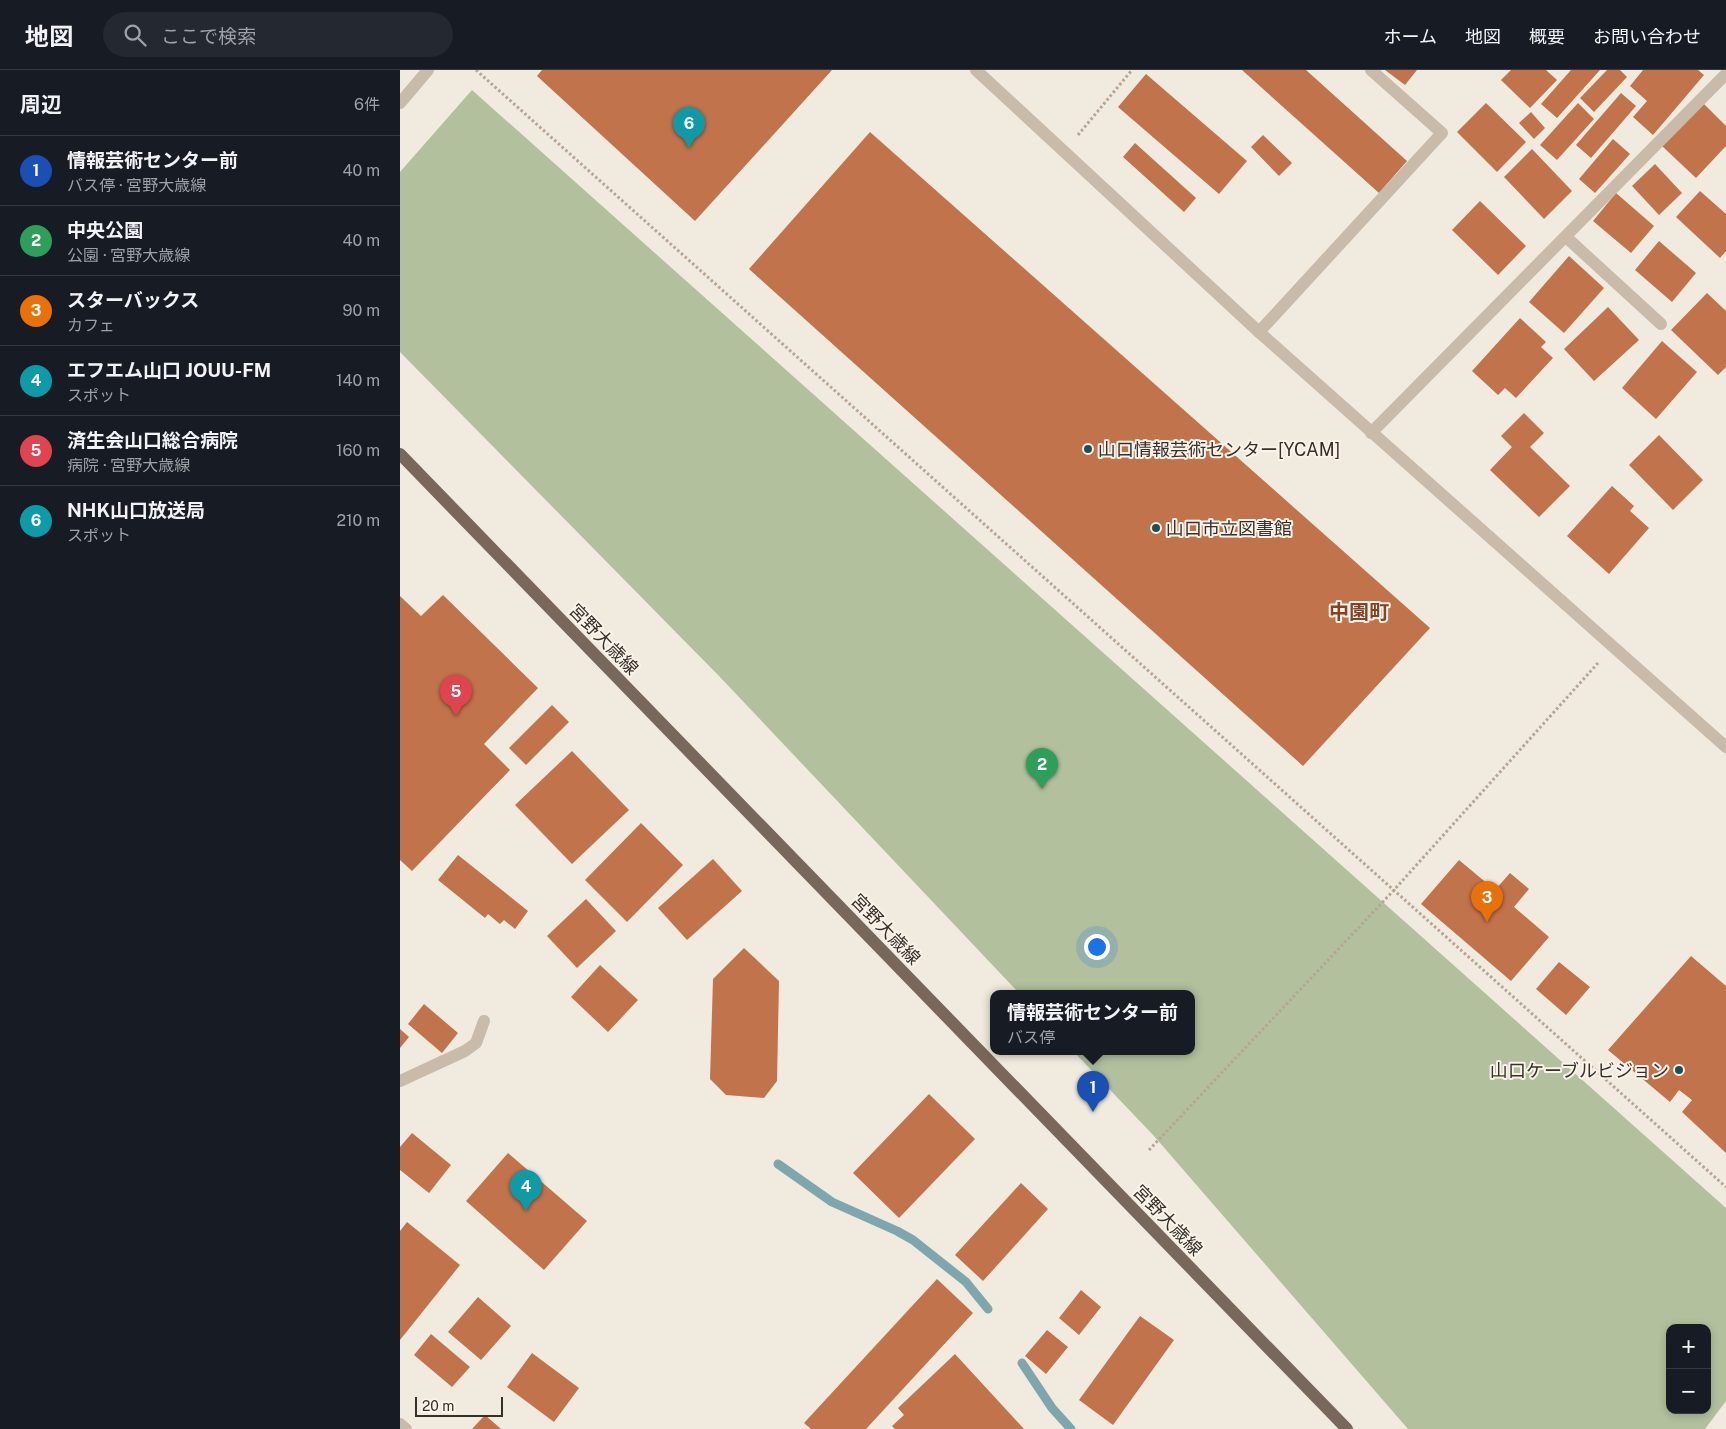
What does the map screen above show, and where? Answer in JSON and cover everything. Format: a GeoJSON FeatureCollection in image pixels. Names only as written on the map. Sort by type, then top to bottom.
{"type":"FeatureCollection","features":[{"type":"Feature","properties":{"kind":"main road","name":"宮野大歳線"},"geometry":{"type":"LineString","coordinates":[[400,454],[1347,1429]]}},
{"type":"Feature","properties":{"kind":"street"},"geometry":{"type":"LineString","coordinates":[[400,103],[428,70]]}},
{"type":"Feature","properties":{"kind":"street"},"geometry":{"type":"LineString","coordinates":[[976,70],[1259,332],[1726,747]]}},
{"type":"Feature","properties":{"kind":"street"},"geometry":{"type":"LineString","coordinates":[[1259,332],[1442,133],[1370,70]]}},
{"type":"Feature","properties":{"kind":"street"},"geometry":{"type":"LineString","coordinates":[[1371,433],[1566,237],[1725,72]]}},
{"type":"Feature","properties":{"kind":"street"},"geometry":{"type":"LineString","coordinates":[[1566,237],[1661,324]]}},
{"type":"Feature","properties":{"kind":"street"},"geometry":{"type":"LineString","coordinates":[[400,1081],[465,1051],[476,1043],[484,1021]]}},
{"type":"Feature","properties":{"kind":"street"},"geometry":{"type":"LineString","coordinates":[[400,1424],[406,1429]]}},
{"type":"Feature","properties":{"kind":"path"},"geometry":{"type":"LineString","coordinates":[[476,70],[1726,1187]]}},
{"type":"Feature","properties":{"kind":"path"},"geometry":{"type":"LineString","coordinates":[[1064,151],[1132,70]]}},
{"type":"Feature","properties":{"kind":"path"},"geometry":{"type":"LineString","coordinates":[[1149,1150],[1394,890],[1598,663]]}},
{"type":"Feature","properties":{"kind":"green space"},"geometry":{"type":"Polygon","coordinates":[[[472,90],[1726,1208],[1726,1401],[1705,1429],[1408,1429],[1154,1136],[1077,1055],[1195,1055],[1195,990],[1016,990],[719,676],[400,352],[400,172],[472,90]]]}},
{"type":"Feature","properties":{"kind":"building"},"geometry":{"type":"Polygon","coordinates":[[[542,70],[832,70],[695,221],[537,76],[542,70]]]}},
{"type":"Feature","properties":{"kind":"building"},"geometry":{"type":"Polygon","coordinates":[[[1242,70],[1306,70],[1407,161],[1379,193],[1242,70]]]}},
{"type":"Feature","properties":{"kind":"building"},"geometry":{"type":"Polygon","coordinates":[[[1385,70],[1417,70],[1405,85],[1385,70]]]}},
{"type":"Feature","properties":{"kind":"building"},"geometry":{"type":"Polygon","coordinates":[[[1511,70],[1546,70],[1557,80],[1530,108],[1501,80],[1511,70]]]}},
{"type":"Feature","properties":{"kind":"building"},"geometry":{"type":"Polygon","coordinates":[[[1571,70],[1600,70],[1557,118],[1541,104],[1571,70]]]}},
{"type":"Feature","properties":{"kind":"building"},"geometry":{"type":"Polygon","coordinates":[[[1607,70],[1620,70],[1627,77],[1594,112],[1580,98],[1607,70]]]}},
{"type":"Feature","properties":{"kind":"building"},"geometry":{"type":"Polygon","coordinates":[[[1643,70],[1698,70],[1704,75],[1653,135],[1633,117],[1647,101],[1630,86],[1643,70]]]}},
{"type":"Feature","properties":{"kind":"building"},"geometry":{"type":"Polygon","coordinates":[[[1146,74],[1247,161],[1219,194],[1118,107],[1146,74]]]}},
{"type":"Feature","properties":{"kind":"building"},"geometry":{"type":"Polygon","coordinates":[[[1621,93],[1636,106],[1591,158],[1576,145],[1621,93]]]}},
{"type":"Feature","properties":{"kind":"building"},"geometry":{"type":"Polygon","coordinates":[[[1486,103],[1526,142],[1497,172],[1457,132],[1486,103]]]}},
{"type":"Feature","properties":{"kind":"building"},"geometry":{"type":"Polygon","coordinates":[[[1578,103],[1594,119],[1557,160],[1540,145],[1578,103]]]}},
{"type":"Feature","properties":{"kind":"building"},"geometry":{"type":"Polygon","coordinates":[[[1703,103],[1726,126],[1726,146],[1696,178],[1662,146],[1703,103]]]}},
{"type":"Feature","properties":{"kind":"building"},"geometry":{"type":"Polygon","coordinates":[[[1531,112],[1545,128],[1534,139],[1519,123],[1531,112]]]}},
{"type":"Feature","properties":{"kind":"building","name":"山口情報芸術センター[YCAM]"},"geometry":{"type":"Polygon","coordinates":[[[870,132],[1430,628],[1303,766],[749,269],[870,132]]]}},
{"type":"Feature","properties":{"kind":"building"},"geometry":{"type":"Polygon","coordinates":[[[1263,135],[1292,163],[1279,176],[1251,147],[1263,135]]]}},
{"type":"Feature","properties":{"kind":"building"},"geometry":{"type":"Polygon","coordinates":[[[1613,139],[1630,154],[1595,193],[1579,179],[1613,139]]]}},
{"type":"Feature","properties":{"kind":"building"},"geometry":{"type":"Polygon","coordinates":[[[1135,143],[1196,198],[1184,212],[1123,157],[1135,143]]]}},
{"type":"Feature","properties":{"kind":"building"},"geometry":{"type":"Polygon","coordinates":[[[1532,149],[1572,191],[1544,219],[1504,177],[1532,149]]]}},
{"type":"Feature","properties":{"kind":"building"},"geometry":{"type":"Polygon","coordinates":[[[1655,164],[1682,193],[1659,215],[1632,186],[1655,164]]]}},
{"type":"Feature","properties":{"kind":"building"},"geometry":{"type":"Polygon","coordinates":[[[1700,191],[1726,214],[1726,251],[1720,258],[1676,217],[1700,191]]]}},
{"type":"Feature","properties":{"kind":"building"},"geometry":{"type":"Polygon","coordinates":[[[1616,193],[1654,226],[1631,253],[1593,221],[1616,193]]]}},
{"type":"Feature","properties":{"kind":"building"},"geometry":{"type":"Polygon","coordinates":[[[1480,201],[1526,246],[1498,275],[1452,230],[1480,201]]]}},
{"type":"Feature","properties":{"kind":"building"},"geometry":{"type":"Polygon","coordinates":[[[1659,241],[1696,273],[1672,302],[1635,270],[1659,241]]]}},
{"type":"Feature","properties":{"kind":"building"},"geometry":{"type":"Polygon","coordinates":[[[1569,256],[1604,288],[1564,333],[1529,302],[1569,256]]]}},
{"type":"Feature","properties":{"kind":"building"},"geometry":{"type":"Polygon","coordinates":[[[1707,293],[1726,311],[1726,367],[1718,375],[1671,330],[1707,293]]]}},
{"type":"Feature","properties":{"kind":"building"},"geometry":{"type":"Polygon","coordinates":[[[1608,307],[1639,340],[1594,381],[1564,349],[1608,307]]]}},
{"type":"Feature","properties":{"kind":"building"},"geometry":{"type":"Polygon","coordinates":[[[1520,318],[1546,342],[1541,347],[1553,358],[1516,398],[1505,388],[1498,395],[1472,371],[1520,318]]]}},
{"type":"Feature","properties":{"kind":"building"},"geometry":{"type":"Polygon","coordinates":[[[1662,341],[1697,372],[1656,419],[1622,388],[1662,341]]]}},
{"type":"Feature","properties":{"kind":"building"},"geometry":{"type":"Polygon","coordinates":[[[1524,413],[1544,433],[1530,447],[1570,486],[1539,517],[1490,470],[1512,447],[1501,436],[1524,413]]]}},
{"type":"Feature","properties":{"kind":"building"},"geometry":{"type":"Polygon","coordinates":[[[1659,435],[1703,480],[1673,510],[1629,465],[1659,435]]]}},
{"type":"Feature","properties":{"kind":"building"},"geometry":{"type":"Polygon","coordinates":[[[1612,486],[1634,506],[1630,511],[1649,528],[1609,574],[1567,536],[1612,486]]]}},
{"type":"Feature","properties":{"kind":"building"},"geometry":{"type":"Polygon","coordinates":[[[443,595],[538,688],[484,744],[510,770],[412,871],[400,860],[400,596],[421,616],[443,595]]]}},
{"type":"Feature","properties":{"kind":"building"},"geometry":{"type":"Polygon","coordinates":[[[552,705],[569,722],[526,765],[509,748],[552,705]]]}},
{"type":"Feature","properties":{"kind":"building"},"geometry":{"type":"Polygon","coordinates":[[[572,751],[629,810],[572,864],[515,805],[572,751]]]}},
{"type":"Feature","properties":{"kind":"building"},"geometry":{"type":"Polygon","coordinates":[[[641,823],[683,865],[627,922],[585,880],[641,823]]]}},
{"type":"Feature","properties":{"kind":"building"},"geometry":{"type":"Polygon","coordinates":[[[458,855],[528,911],[515,929],[504,920],[500,924],[488,914],[485,918],[438,880],[458,855]]]}},
{"type":"Feature","properties":{"kind":"building"},"geometry":{"type":"Polygon","coordinates":[[[713,859],[742,891],[687,940],[658,908],[713,859]]]}},
{"type":"Feature","properties":{"kind":"building"},"geometry":{"type":"Polygon","coordinates":[[[1459,860],[1495,890],[1510,873],[1529,889],[1514,907],[1549,937],[1511,981],[1421,904],[1459,860]]]}},
{"type":"Feature","properties":{"kind":"building"},"geometry":{"type":"Polygon","coordinates":[[[586,899],[616,931],[577,968],[547,936],[586,899]]]}},
{"type":"Feature","properties":{"kind":"building"},"geometry":{"type":"Polygon","coordinates":[[[744,948],[779,981],[777,1081],[764,1098],[726,1095],[710,1079],[713,979],[744,948]]]}},
{"type":"Feature","properties":{"kind":"building","name":"山口ケーブルビジョン"},"geometry":{"type":"Polygon","coordinates":[[[1691,956],[1726,986],[1726,1153],[1682,1112],[1692,1100],[1679,1090],[1670,1102],[1608,1050],[1691,956]]]}},
{"type":"Feature","properties":{"kind":"building"},"geometry":{"type":"Polygon","coordinates":[[[1559,962],[1590,987],[1566,1015],[1536,989],[1559,962]]]}},
{"type":"Feature","properties":{"kind":"building"},"geometry":{"type":"Polygon","coordinates":[[[600,965],[638,1000],[608,1032],[571,997],[600,965]]]}},
{"type":"Feature","properties":{"kind":"building"},"geometry":{"type":"Polygon","coordinates":[[[424,1004],[458,1033],[442,1053],[408,1024],[424,1004]]]}},
{"type":"Feature","properties":{"kind":"building"},"geometry":{"type":"Polygon","coordinates":[[[400,1029],[409,1037],[400,1048],[400,1029]]]}},
{"type":"Feature","properties":{"kind":"building"},"geometry":{"type":"Polygon","coordinates":[[[929,1094],[975,1139],[899,1218],[853,1173],[929,1094]]]}},
{"type":"Feature","properties":{"kind":"building"},"geometry":{"type":"Polygon","coordinates":[[[412,1133],[451,1165],[429,1193],[400,1170],[400,1147],[412,1133]]]}},
{"type":"Feature","properties":{"kind":"building"},"geometry":{"type":"Polygon","coordinates":[[[508,1153],[587,1221],[544,1270],[466,1201],[508,1153]]]}},
{"type":"Feature","properties":{"kind":"building"},"geometry":{"type":"Polygon","coordinates":[[[1021,1183],[1048,1209],[983,1281],[955,1255],[1021,1183]]]}},
{"type":"Feature","properties":{"kind":"building"},"geometry":{"type":"Polygon","coordinates":[[[407,1222],[460,1265],[400,1340],[400,1231],[407,1222]]]}},
{"type":"Feature","properties":{"kind":"building"},"geometry":{"type":"Polygon","coordinates":[[[937,1279],[973,1313],[866,1429],[811,1429],[804,1423],[937,1279]]]}},
{"type":"Feature","properties":{"kind":"building"},"geometry":{"type":"Polygon","coordinates":[[[1081,1290],[1101,1307],[1079,1335],[1059,1318],[1081,1290]]]}},
{"type":"Feature","properties":{"kind":"building"},"geometry":{"type":"Polygon","coordinates":[[[478,1297],[511,1326],[481,1360],[448,1332],[478,1297]]]}},
{"type":"Feature","properties":{"kind":"building"},"geometry":{"type":"Polygon","coordinates":[[[1140,1316],[1174,1340],[1113,1425],[1079,1400],[1140,1316]]]}},
{"type":"Feature","properties":{"kind":"building"},"geometry":{"type":"Polygon","coordinates":[[[1047,1330],[1068,1347],[1046,1374],[1025,1356],[1047,1330]]]}},
{"type":"Feature","properties":{"kind":"building"},"geometry":{"type":"Polygon","coordinates":[[[431,1334],[470,1367],[452,1387],[414,1355],[431,1334]]]}},
{"type":"Feature","properties":{"kind":"building"},"geometry":{"type":"Polygon","coordinates":[[[532,1353],[579,1388],[554,1422],[507,1387],[532,1353]]]}},
{"type":"Feature","properties":{"kind":"building"},"geometry":{"type":"Polygon","coordinates":[[[955,1354],[1024,1429],[895,1429],[892,1426],[904,1415],[898,1408],[955,1354]]]}},
{"type":"Feature","properties":{"kind":"building"},"geometry":{"type":"Polygon","coordinates":[[[485,1415],[501,1429],[472,1429],[485,1415]]]}},
{"type":"Feature","properties":{"kind":"waterway"},"geometry":{"type":"LineString","coordinates":[[778,1164],[832,1202],[913,1240],[966,1282],[988,1309]]}},
{"type":"Feature","properties":{"kind":"waterway"},"geometry":{"type":"LineString","coordinates":[[1022,1363],[1052,1408],[1071,1429]]}},
{"type":"Feature","properties":{"kind":"place","name":"NHK山口放送局"},"geometry":{"type":"Point","coordinates":[689,148]}},
{"type":"Feature","properties":{"kind":"place","name":"山口情報芸術センター[YCAM]"},"geometry":{"type":"Point","coordinates":[1088,449]}},
{"type":"Feature","properties":{"kind":"place","name":"山口市立図書館"},"geometry":{"type":"Point","coordinates":[1156,528]}},
{"type":"Feature","properties":{"kind":"place","name":"済生会山口総合病院"},"geometry":{"type":"Point","coordinates":[456,716]}},
{"type":"Feature","properties":{"kind":"place","name":"中央公園"},"geometry":{"type":"Point","coordinates":[1042,789]}},
{"type":"Feature","properties":{"kind":"place","name":"スターバックス"},"geometry":{"type":"Point","coordinates":[1487,922]}},
{"type":"Feature","properties":{"kind":"place","name":"山口ケーブルビジョン"},"geometry":{"type":"Point","coordinates":[1679,1070]}},
{"type":"Feature","properties":{"kind":"place","name":"情報芸術センター前"},"geometry":{"type":"Point","coordinates":[1093,1112]}},
{"type":"Feature","properties":{"kind":"place","name":"エフエム山口 JOUU-FM"},"geometry":{"type":"Point","coordinates":[526,1211]}},
{"type":"Feature","properties":{"kind":"district","name":"中園町"},"geometry":{"type":"Point","coordinates":[1359,612]}}]}
